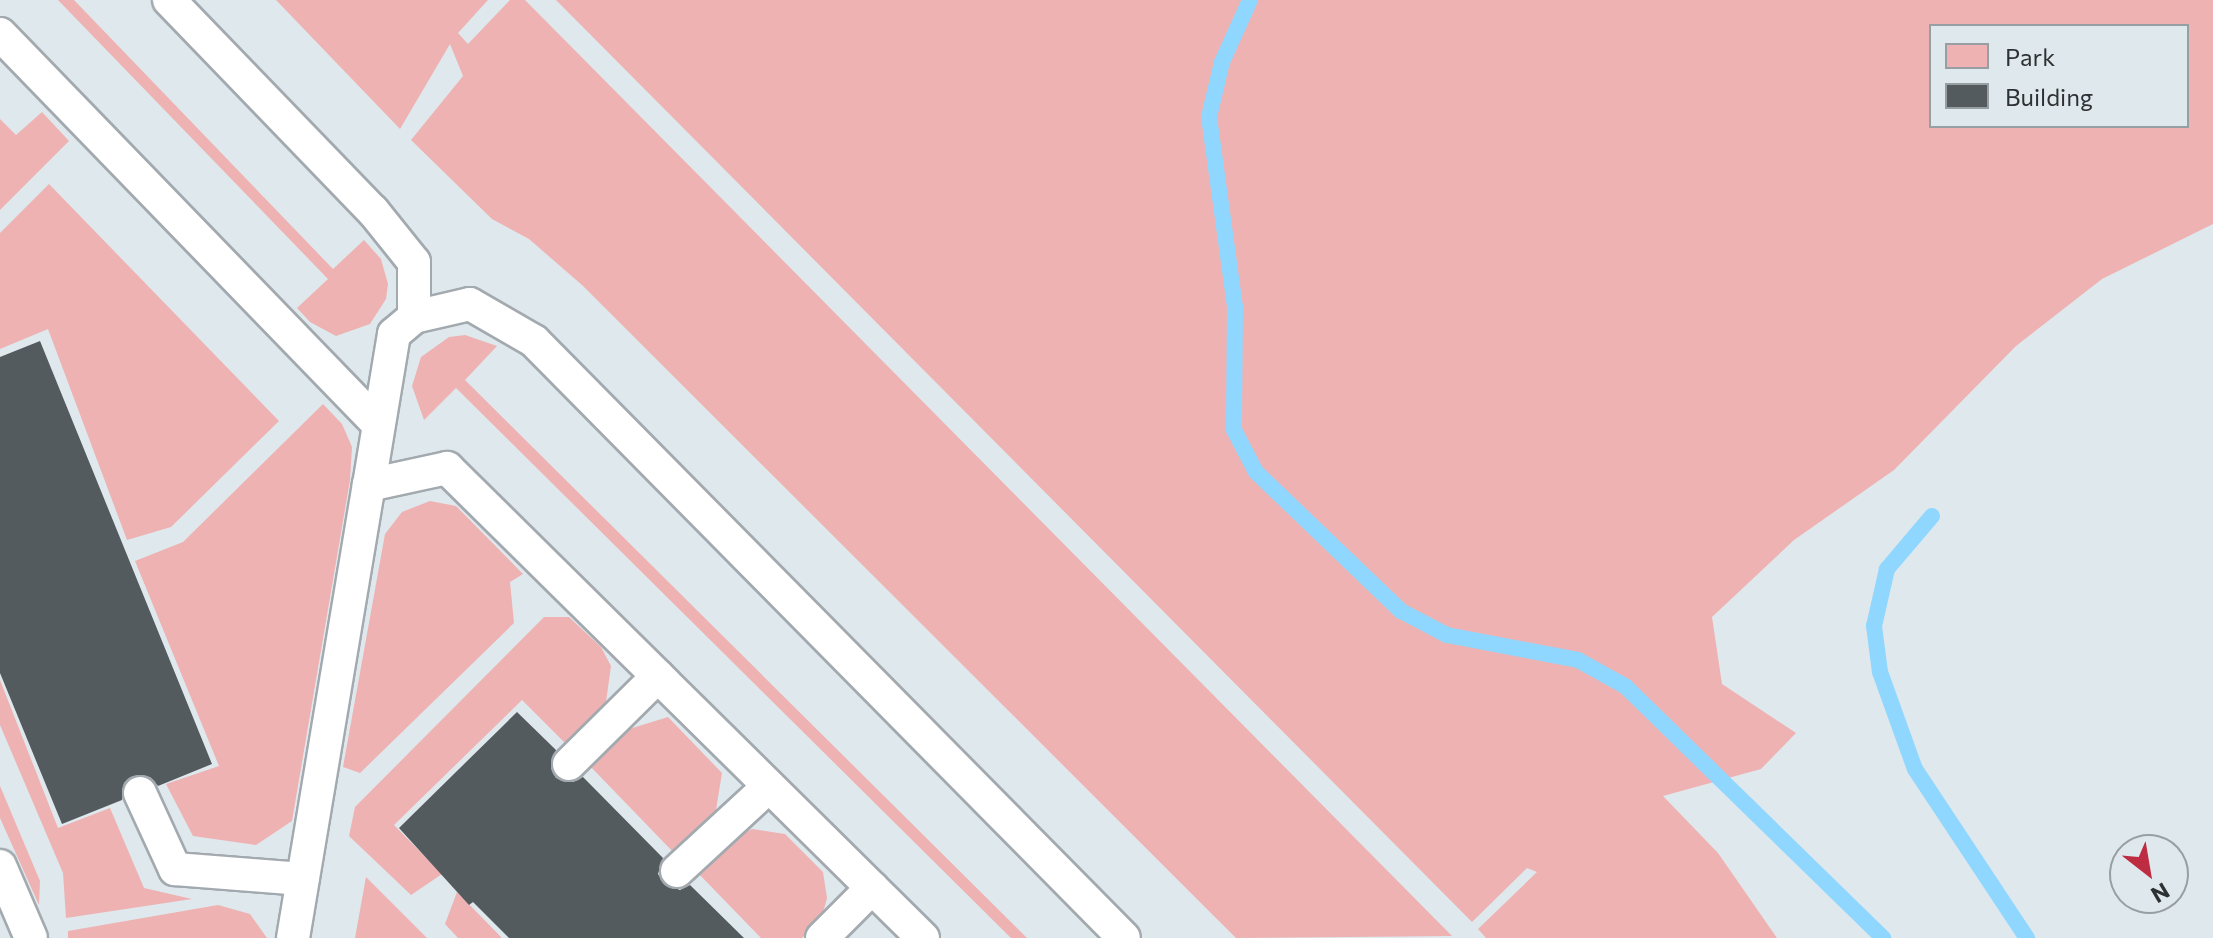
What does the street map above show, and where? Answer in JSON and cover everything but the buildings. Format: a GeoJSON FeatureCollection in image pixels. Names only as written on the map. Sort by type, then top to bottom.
{"type":"FeatureCollection","features":[{"type":"Feature","properties":{"kind":"lane"},"geometry":{"type":"LineString","coordinates":[[169,0],[373,211],[414,262],[414,317]]}},
{"type":"Feature","properties":{"kind":"lane"},"geometry":{"type":"LineString","coordinates":[[0,34],[376,422]]}},
{"type":"Feature","properties":{"kind":"lane"},"geometry":{"type":"LineString","coordinates":[[293,938],[369,485],[376,422],[394,334],[414,317],[470,304],[534,341],[1124,938]]}},
{"type":"Feature","properties":{"kind":"lane"},"geometry":{"type":"LineString","coordinates":[[369,485],[447,468],[923,938]]}},
{"type":"Feature","properties":{"kind":"lane"},"geometry":{"type":"LineString","coordinates":[[569,764],[658,676]]}},
{"type":"Feature","properties":{"kind":"lane"},"geometry":{"type":"LineString","coordinates":[[677,871],[769,786]]}},
{"type":"Feature","properties":{"kind":"lane"},"geometry":{"type":"LineString","coordinates":[[140,793],[175,869],[303,879]]}},
{"type":"Feature","properties":{"kind":"lane"},"geometry":{"type":"LineString","coordinates":[[0,866],[31,938]]}},
{"type":"Feature","properties":{"kind":"lane"},"geometry":{"type":"LineString","coordinates":[[822,938],[872,888]]}},
{"type":"Feature","properties":{"kind":"green space"},"geometry":{"type":"Polygon","coordinates":[[[58,0],[74,0],[333,269],[364,240],[381,259],[388,284],[386,299],[370,324],[336,336],[310,322],[297,308],[328,279],[58,0]]]}},
{"type":"Feature","properties":{"kind":"green space"},"geometry":{"type":"Polygon","coordinates":[[[276,0],[488,0],[458,33],[468,44],[510,0],[525,0],[1452,936],[1236,938],[582,285],[529,239],[492,219],[411,140],[463,76],[450,44],[400,129],[276,0]]]}},
{"type":"Feature","properties":{"kind":"green space"},"geometry":{"type":"Polygon","coordinates":[[[556,0],[2213,0],[2213,224],[2102,279],[2016,346],[1894,470],[1794,540],[1712,617],[1722,684],[1796,733],[1761,769],[1663,796],[1718,853],[1777,938],[1486,938],[1478,929],[1537,872],[1527,868],[1472,922],[556,0]]]}},
{"type":"Feature","properties":{"kind":"green space"},"geometry":{"type":"Polygon","coordinates":[[[42,112],[69,141],[0,210],[0,119],[16,135],[42,112]]]}},
{"type":"Feature","properties":{"kind":"green space"},"geometry":{"type":"Polygon","coordinates":[[[49,184],[279,421],[171,527],[127,540],[48,329],[0,349],[0,233],[49,184]]]}},
{"type":"Feature","properties":{"kind":"green space"},"geometry":{"type":"Polygon","coordinates":[[[465,335],[497,346],[465,380],[1027,938],[1011,938],[456,388],[424,420],[412,386],[421,357],[449,337],[465,335]]]}},
{"type":"Feature","properties":{"kind":"green space"},"geometry":{"type":"Polygon","coordinates":[[[323,404],[342,424],[352,447],[350,480],[292,821],[256,845],[193,836],[166,784],[219,766],[135,561],[183,542],[323,404]]]}},
{"type":"Feature","properties":{"kind":"green space"},"geometry":{"type":"Polygon","coordinates":[[[430,501],[456,506],[523,574],[510,582],[514,623],[360,773],[343,767],[385,534],[402,512],[430,501]]]}},
{"type":"Feature","properties":{"kind":"green space"},"geometry":{"type":"Polygon","coordinates":[[[544,617],[569,617],[601,647],[611,666],[606,702],[566,744],[522,700],[394,825],[442,874],[411,895],[349,836],[355,807],[544,617]]]}},
{"type":"Feature","properties":{"kind":"green space"},"geometry":{"type":"Polygon","coordinates":[[[0,680],[58,828],[110,808],[144,888],[192,899],[66,918],[63,873],[0,725],[0,680]]]}},
{"type":"Feature","properties":{"kind":"green space"},"geometry":{"type":"Polygon","coordinates":[[[668,717],[722,773],[715,816],[675,854],[589,765],[626,730],[668,717]]]}},
{"type":"Feature","properties":{"kind":"green space"},"geometry":{"type":"Polygon","coordinates":[[[0,786],[40,881],[39,905],[0,818],[0,786]]]}},
{"type":"Feature","properties":{"kind":"green space"},"geometry":{"type":"Polygon","coordinates":[[[752,829],[785,834],[823,872],[827,898],[821,920],[802,938],[761,938],[698,873],[734,838],[752,829]]]}},
{"type":"Feature","properties":{"kind":"green space"},"geometry":{"type":"Polygon","coordinates":[[[366,877],[427,938],[355,938],[366,877]]]}},
{"type":"Feature","properties":{"kind":"green space"},"geometry":{"type":"Polygon","coordinates":[[[457,892],[502,938],[458,938],[445,924],[457,892]]]}},
{"type":"Feature","properties":{"kind":"green space"},"geometry":{"type":"Polygon","coordinates":[[[218,905],[250,914],[267,938],[68,938],[68,931],[218,905]]]}},
{"type":"Feature","properties":{"kind":"waterway"},"geometry":{"type":"LineString","coordinates":[[1250,0],[1222,62],[1209,117],[1235,307],[1234,430],[1256,472],[1401,611],[1447,635],[1578,660],[1625,686],[1883,938]]}},
{"type":"Feature","properties":{"kind":"waterway"},"geometry":{"type":"LineString","coordinates":[[1932,516],[1887,569],[1874,626],[1880,672],[1915,769],[2027,938]]}}]}
